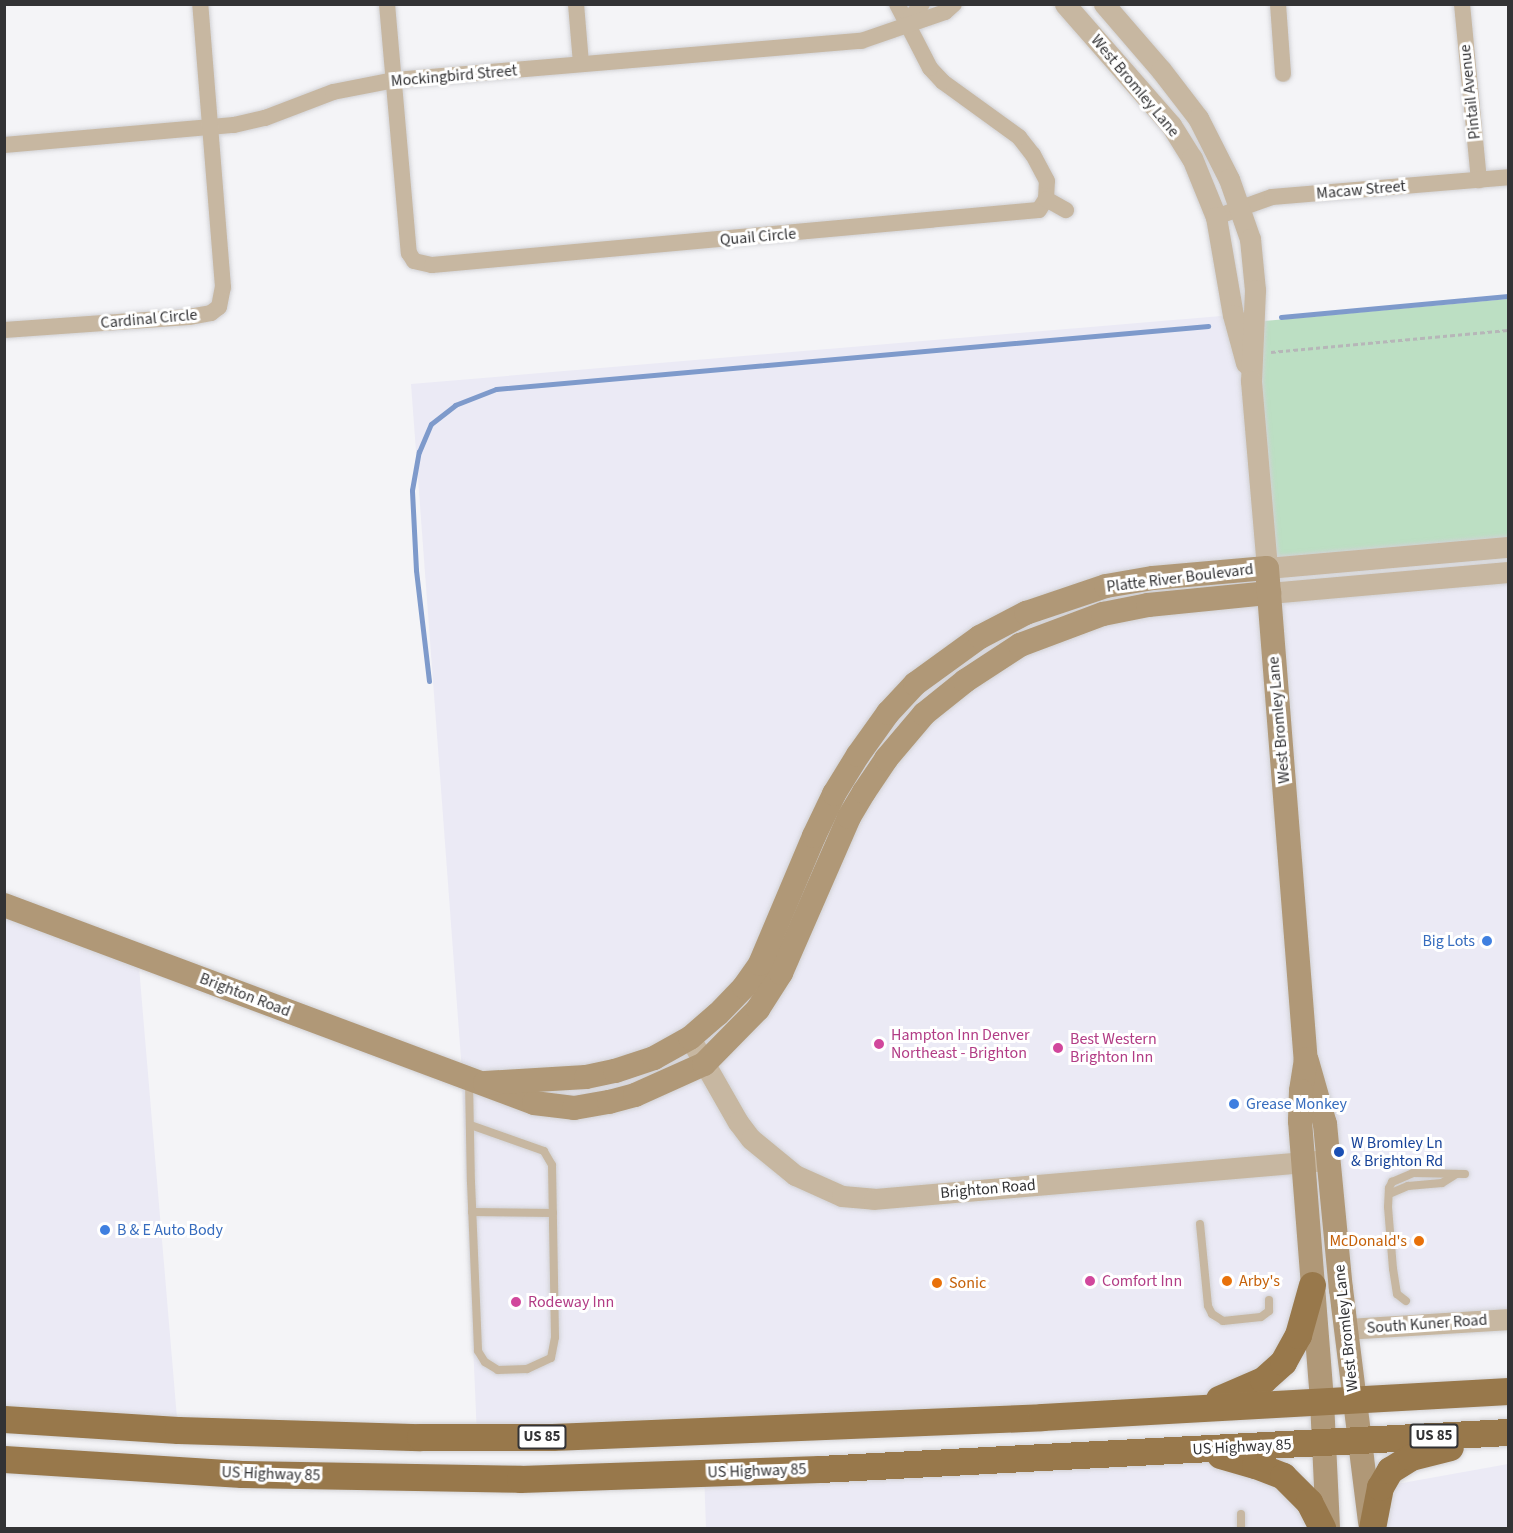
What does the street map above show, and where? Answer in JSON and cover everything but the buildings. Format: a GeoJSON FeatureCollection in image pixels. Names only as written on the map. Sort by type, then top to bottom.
{"type":"FeatureCollection","features":[{"type":"Feature","properties":{"kind":"highway"},"geometry":{"type":"LineString","coordinates":[[1194,1408],[1245,1389],[1276,1370],[1294,1344],[1312,1285]]}},
{"type":"Feature","properties":{"kind":"highway","name":"US 85"},"geometry":{"type":"LineString","coordinates":[[4,1419],[189,1431],[504,1437],[768,1430],[1509,1391]]}},
{"type":"Feature","properties":{"kind":"highway","name":"US Highway 85"},"geometry":{"type":"LineString","coordinates":[[4,1459],[253,1474],[520,1479],[820,1468],[1509,1432]]}},
{"type":"Feature","properties":{"kind":"highway"},"geometry":{"type":"LineString","coordinates":[[1371,1528],[1380,1486],[1395,1465],[1426,1452],[1509,1437]]}},
{"type":"Feature","properties":{"kind":"highway"},"geometry":{"type":"LineString","coordinates":[[1183,1450],[1236,1459],[1283,1476],[1309,1503],[1322,1528]]}},
{"type":"Feature","properties":{"kind":"main road","name":"West Bromley Lane"},"geometry":{"type":"LineString","coordinates":[[1267,567],[1306,1059],[1300,1106],[1302,1163],[1322,1401],[1322,1442],[1328,1528]]}},
{"type":"Feature","properties":{"kind":"main road","name":"Platte River Boulevard"},"geometry":{"type":"LineString","coordinates":[[690,1038],[744,987],[760,964],[803,860],[834,794],[888,713],[915,684],[980,637],[1026,613],[1109,585],[1267,567]]}},
{"type":"Feature","properties":{"kind":"main road","name":"Platte River Boulevard"},"geometry":{"type":"LineString","coordinates":[[704,1064],[758,1009],[780,974],[837,845],[864,792],[886,759],[924,714],[965,681],[1018,647],[1069,625],[1118,610],[1269,593]]}},
{"type":"Feature","properties":{"kind":"main road","name":"Brighton Road"},"geometry":{"type":"LineString","coordinates":[[4,905],[534,1103],[574,1108],[635,1095],[704,1064]]}},
{"type":"Feature","properties":{"kind":"main road","name":"Brighton Road"},"geometry":{"type":"LineString","coordinates":[[477,1081],[586,1077],[654,1058],[690,1038]]}},
{"type":"Feature","properties":{"kind":"main road","name":"West Bromley Lane"},"geometry":{"type":"LineString","coordinates":[[1306,1059],[1321,1104],[1330,1160],[1353,1399],[1371,1528]]}},
{"type":"Feature","properties":{"kind":"street"},"geometry":{"type":"LineString","coordinates":[[200,4],[210,127]]}},
{"type":"Feature","properties":{"kind":"street"},"geometry":{"type":"LineString","coordinates":[[387,4],[394,80]]}},
{"type":"Feature","properties":{"kind":"street"},"geometry":{"type":"LineString","coordinates":[[576,4],[581,64]]}},
{"type":"Feature","properties":{"kind":"street"},"geometry":{"type":"LineString","coordinates":[[897,4],[930,68],[943,81],[1018,137],[1033,155],[1047,181],[1046,199],[1066,210]]}},
{"type":"Feature","properties":{"kind":"street","name":"Mockingbird Street"},"geometry":{"type":"LineString","coordinates":[[906,23],[922,4]]}},
{"type":"Feature","properties":{"kind":"street","name":"Mockingbird Street"},"geometry":{"type":"LineString","coordinates":[[4,145],[210,127],[266,118],[333,92],[394,80],[861,41],[906,23],[945,12],[954,4]]}},
{"type":"Feature","properties":{"kind":"street","name":"West Bromley Lane"},"geometry":{"type":"LineString","coordinates":[[1065,4],[1171,125],[1192,158],[1216,217],[1233,315],[1251,381]]}},
{"type":"Feature","properties":{"kind":"street","name":"West Bromley Lane"},"geometry":{"type":"LineString","coordinates":[[1104,4],[1198,118],[1212,142],[1240,208],[1250,239],[1254,267],[1251,381],[1267,567]]}},
{"type":"Feature","properties":{"kind":"street"},"geometry":{"type":"LineString","coordinates":[[1278,4],[1283,74]]}},
{"type":"Feature","properties":{"kind":"street","name":"Pintail Avenue"},"geometry":{"type":"LineString","coordinates":[[1462,4],[1479,180]]}},
{"type":"Feature","properties":{"kind":"street","name":"Quail Circle"},"geometry":{"type":"LineString","coordinates":[[394,80],[410,253],[414,261],[420,264],[432,265],[1031,213],[1042,207],[1046,199]]}},
{"type":"Feature","properties":{"kind":"street","name":"Cardinal Circle"},"geometry":{"type":"LineString","coordinates":[[4,330],[189,317],[211,313],[219,307],[223,287],[210,127]]}},
{"type":"Feature","properties":{"kind":"street","name":"Macaw Street"},"geometry":{"type":"LineString","coordinates":[[1216,217],[1272,197],[1509,177]]}},
{"type":"Feature","properties":{"kind":"street","name":"Platte River Boulevard"},"geometry":{"type":"LineString","coordinates":[[1267,567],[1509,547]]}},
{"type":"Feature","properties":{"kind":"street","name":"Platte River Boulevard"},"geometry":{"type":"LineString","coordinates":[[1269,593],[1509,572]]}},
{"type":"Feature","properties":{"kind":"street"},"geometry":{"type":"LineString","coordinates":[[814,836],[837,845]]}},
{"type":"Feature","properties":{"kind":"street"},"geometry":{"type":"LineString","coordinates":[[803,860],[827,868]]}},
{"type":"Feature","properties":{"kind":"street","name":"Brighton Road"},"geometry":{"type":"LineString","coordinates":[[690,1038],[738,1122],[765,1152],[802,1179],[842,1196],[874,1199],[1330,1160]]}},
{"type":"Feature","properties":{"kind":"street","name":"South Kuner Road"},"geometry":{"type":"LineString","coordinates":[[1346,1329],[1509,1319]]}},
{"type":"Feature","properties":{"kind":"lane"},"geometry":{"type":"LineString","coordinates":[[470,1125],[544,1151],[552,1166],[555,1337],[550,1358],[543,1364],[527,1369],[498,1370],[485,1362],[478,1351],[470,1125],[477,1081]]}},
{"type":"Feature","properties":{"kind":"lane"},"geometry":{"type":"LineString","coordinates":[[1406,1301],[1397,1294],[1395,1285],[1389,1194],[1408,1186],[1442,1183],[1455,1175],[1466,1174]]}},
{"type":"Feature","properties":{"kind":"lane"},"geometry":{"type":"LineString","coordinates":[[472,1212],[553,1213]]}},
{"type":"Feature","properties":{"kind":"lane"},"geometry":{"type":"LineString","coordinates":[[1200,1224],[1208,1306],[1212,1314],[1223,1321],[1261,1317],[1269,1311],[1269,1300]]}},
{"type":"Feature","properties":{"kind":"lane"},"geometry":{"type":"LineString","coordinates":[[1240,1514],[1241,1528]]}},
{"type":"Feature","properties":{"kind":"path"},"geometry":{"type":"LineString","coordinates":[[1273,352],[1509,330]]}},
{"type":"Feature","properties":{"kind":"shaded area"},"geometry":{"type":"Polygon","coordinates":[[[1233,315],[1251,381],[1269,593],[1508,572],[1508,1319],[1346,1329],[1307,1060],[1301,1326],[1232,1395],[477,1437],[461,1059],[411,384],[1233,315]]]}},
{"type":"Feature","properties":{"kind":"shaded area"},"geometry":{"type":"Polygon","coordinates":[[[4,905],[138,955],[178,1430],[5,1419],[4,905]]]}},
{"type":"Feature","properties":{"kind":"shaded area"},"geometry":{"type":"Polygon","coordinates":[[[1183,1450],[1261,1467],[1322,1528],[706,1528],[704,1472],[1183,1450]]]}},
{"type":"Feature","properties":{"kind":"shaded area"},"geometry":{"type":"Polygon","coordinates":[[[1508,1464],[1508,1528],[1372,1528],[1380,1487],[1508,1464]]]}},
{"type":"Feature","properties":{"kind":"green space"},"geometry":{"type":"Polygon","coordinates":[[[1508,299],[1508,547],[1267,568],[1254,322],[1508,299]]]}},
{"type":"Feature","properties":{"kind":"waterway"},"geometry":{"type":"LineString","coordinates":[[1281,317],[1508,296]]}},
{"type":"Feature","properties":{"kind":"waterway"},"geometry":{"type":"LineString","coordinates":[[429,681],[416,570],[412,490],[419,452],[431,424],[455,405],[496,389],[1208,326]]}},
{"type":"Feature","properties":{"kind":"place","name":"Big Lots"},"geometry":{"type":"Point","coordinates":[1487,941]}},
{"type":"Feature","properties":{"kind":"place","name":"Hampton Inn Denver Northeast - Brighton"},"geometry":{"type":"Point","coordinates":[879,1044]}},
{"type":"Feature","properties":{"kind":"place","name":"Best Western Brighton Inn"},"geometry":{"type":"Point","coordinates":[1058,1048]}},
{"type":"Feature","properties":{"kind":"place","name":"Grease Monkey"},"geometry":{"type":"Point","coordinates":[1234,1104]}},
{"type":"Feature","properties":{"kind":"place","name":"W Bromley Ln & Brighton Rd"},"geometry":{"type":"Point","coordinates":[1339,1152]}},
{"type":"Feature","properties":{"kind":"place","name":"B & E Auto Body"},"geometry":{"type":"Point","coordinates":[105,1230]}},
{"type":"Feature","properties":{"kind":"place","name":"McDonald's"},"geometry":{"type":"Point","coordinates":[1419,1241]}},
{"type":"Feature","properties":{"kind":"place","name":"Comfort Inn"},"geometry":{"type":"Point","coordinates":[1090,1281]}},
{"type":"Feature","properties":{"kind":"place","name":"Arby's"},"geometry":{"type":"Point","coordinates":[1227,1281]}},
{"type":"Feature","properties":{"kind":"place","name":"Sonic"},"geometry":{"type":"Point","coordinates":[937,1283]}},
{"type":"Feature","properties":{"kind":"place","name":"Rodeway Inn"},"geometry":{"type":"Point","coordinates":[516,1302]}}]}
